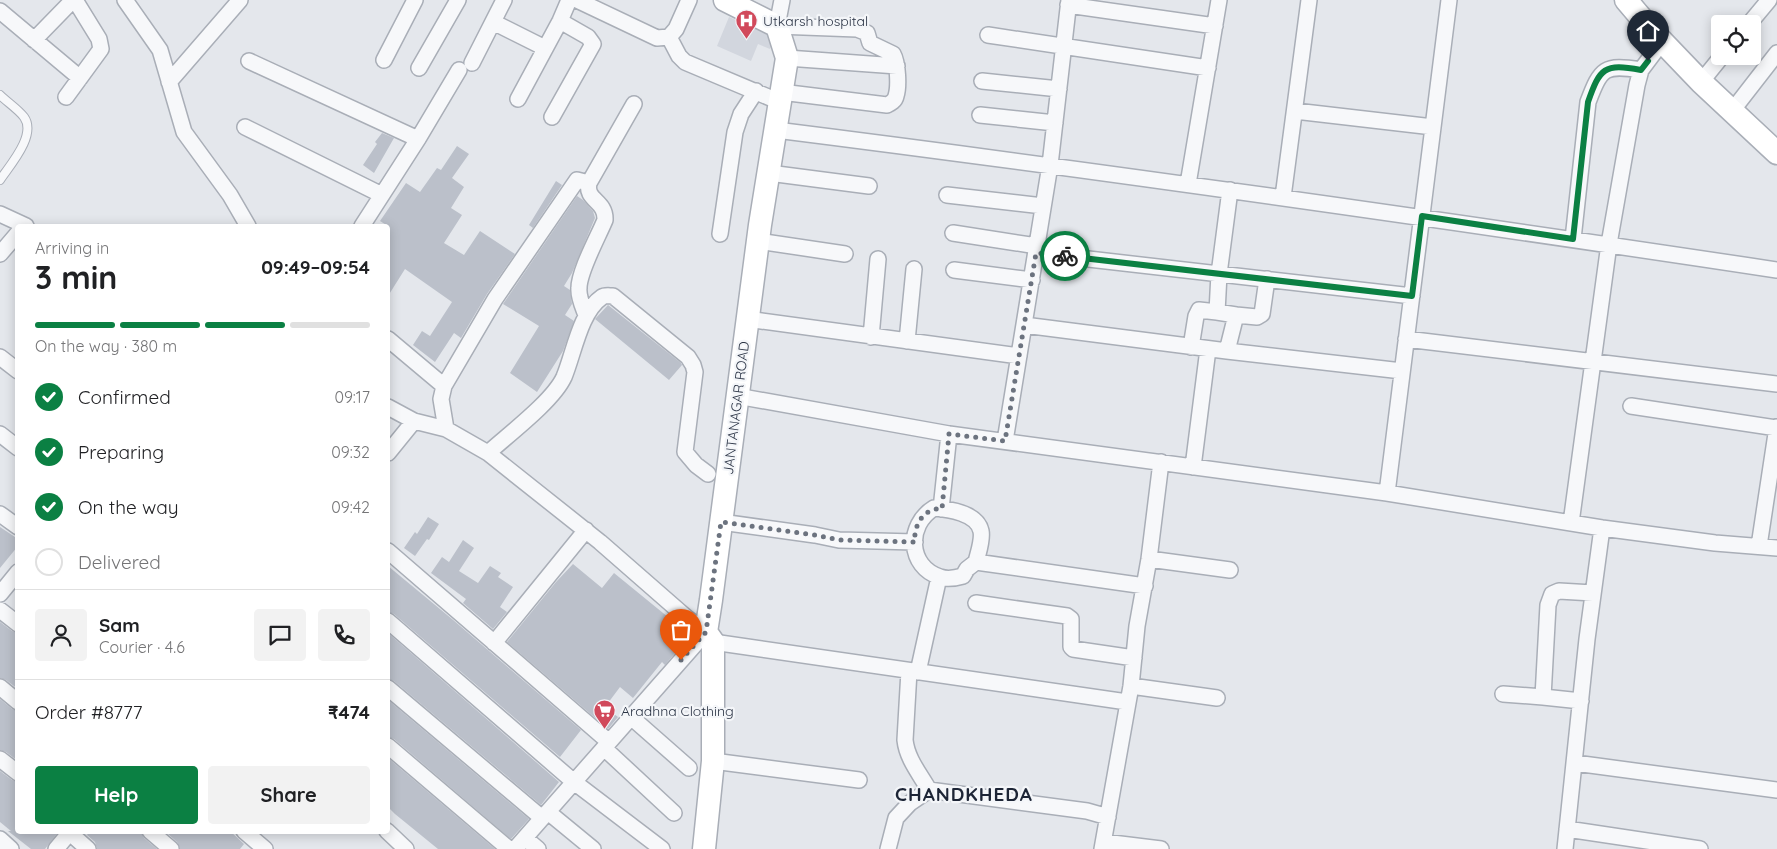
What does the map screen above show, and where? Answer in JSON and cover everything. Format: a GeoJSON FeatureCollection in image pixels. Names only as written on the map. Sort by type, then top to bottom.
{"type":"FeatureCollection","features":[{"type":"Feature","properties":{"kind":"street"},"geometry":{"type":"LineString","coordinates":[[34,40],[74,0],[102,45],[99,54],[66,97]]}},
{"type":"Feature","properties":{"kind":"street"},"geometry":{"type":"LineString","coordinates":[[124,0],[160,50],[184,132],[230,194],[247,224]]}},
{"type":"Feature","properties":{"kind":"street"},"geometry":{"type":"LineString","coordinates":[[169,82],[240,0]]}},
{"type":"Feature","properties":{"kind":"street"},"geometry":{"type":"LineString","coordinates":[[384,60],[415,0]]}},
{"type":"Feature","properties":{"kind":"street"},"geometry":{"type":"LineString","coordinates":[[419,68],[458,0]]}},
{"type":"Feature","properties":{"kind":"street"},"geometry":{"type":"LineString","coordinates":[[363,224],[466,66],[504,0]]}},
{"type":"Feature","properties":{"kind":"street"},"geometry":{"type":"LineString","coordinates":[[518,99],[570,0]]}},
{"type":"Feature","properties":{"kind":"street"},"geometry":{"type":"LineString","coordinates":[[577,0],[657,38],[669,36],[676,29],[689,0]]}},
{"type":"Feature","properties":{"kind":"street"},"geometry":{"type":"LineString","coordinates":[[778,26],[782,0]]}},
{"type":"Feature","properties":{"kind":"street"},"geometry":{"type":"LineString","coordinates":[[1188,184],[1219,0]]}},
{"type":"Feature","properties":{"kind":"street"},"geometry":{"type":"LineString","coordinates":[[1284,197],[1309,0]]}},
{"type":"Feature","properties":{"kind":"street"},"geometry":{"type":"LineString","coordinates":[[1387,493],[1448,0]]}},
{"type":"Feature","properties":{"kind":"street"},"geometry":{"type":"LineString","coordinates":[[1626,0],[1662,42],[1701,82],[1777,153]]}},
{"type":"Feature","properties":{"kind":"street"},"geometry":{"type":"LineString","coordinates":[[1756,15],[1769,0]]}},
{"type":"Feature","properties":{"kind":"street"},"geometry":{"type":"LineString","coordinates":[[669,36],[679,56],[685,62],[756,92],[781,97],[887,105],[896,96],[897,66],[893,54],[870,43],[867,33],[857,29],[778,26],[730,1]]}},
{"type":"Feature","properties":{"kind":"street"},"geometry":{"type":"LineString","coordinates":[[1005,441],[1050,164],[1062,47],[1069,3],[1215,26]]}},
{"type":"Feature","properties":{"kind":"street"},"geometry":{"type":"LineString","coordinates":[[0,11],[80,78]]}},
{"type":"Feature","properties":{"kind":"street"},"geometry":{"type":"LineString","coordinates":[[552,117],[593,44],[588,36],[560,21]]}},
{"type":"Feature","properties":{"kind":"street"},"geometry":{"type":"LineString","coordinates":[[493,22],[545,48]]}},
{"type":"Feature","properties":{"kind":"street","name":"JANTANAGAR ROAD"},"geometry":{"type":"LineString","coordinates":[[704,849],[713,761],[709,637],[721,522],[747,319],[787,58],[778,26]]}},
{"type":"Feature","properties":{"kind":"street"},"geometry":{"type":"LineString","coordinates":[[988,35],[1208,68]]}},
{"type":"Feature","properties":{"kind":"street"},"geometry":{"type":"LineString","coordinates":[[1571,523],[1609,244],[1637,85],[1641,70],[1662,42]]}},
{"type":"Feature","properties":{"kind":"street"},"geometry":{"type":"LineString","coordinates":[[1732,111],[1777,53]]}},
{"type":"Feature","properties":{"kind":"street"},"geometry":{"type":"LineString","coordinates":[[787,58],[897,66]]}},
{"type":"Feature","properties":{"kind":"street"},"geometry":{"type":"LineString","coordinates":[[249,61],[418,139]]}},
{"type":"Feature","properties":{"kind":"street"},"geometry":{"type":"LineString","coordinates":[[1701,82],[1715,65]]}},
{"type":"Feature","properties":{"kind":"street"},"geometry":{"type":"LineString","coordinates":[[1573,239],[1588,102],[1595,82],[1602,72],[1614,66],[1641,70]]}},
{"type":"Feature","properties":{"kind":"street"},"geometry":{"type":"LineString","coordinates":[[982,81],[1059,89]]}},
{"type":"Feature","properties":{"kind":"street"},"geometry":{"type":"LineString","coordinates":[[720,234],[735,132],[740,114],[756,92]]}},
{"type":"Feature","properties":{"kind":"street"},"geometry":{"type":"LineString","coordinates":[[586,315],[578,286],[606,214],[590,194],[588,189],[589,183],[634,104]]}},
{"type":"Feature","properties":{"kind":"street"},"geometry":{"type":"LineString","coordinates":[[1295,111],[1433,127]]}},
{"type":"Feature","properties":{"kind":"street"},"geometry":{"type":"LineString","coordinates":[[980,115],[1055,123]]}},
{"type":"Feature","properties":{"kind":"street"},"geometry":{"type":"LineString","coordinates":[[245,127],[382,195]]}},
{"type":"Feature","properties":{"kind":"street"},"geometry":{"type":"LineString","coordinates":[[776,130],[1050,164],[1422,216],[1777,270]]}},
{"type":"Feature","properties":{"kind":"street"},"geometry":{"type":"LineString","coordinates":[[769,173],[869,186]]}},
{"type":"Feature","properties":{"kind":"street"},"geometry":{"type":"LineString","coordinates":[[446,429],[441,398],[444,386],[495,299],[577,180],[589,183]]}},
{"type":"Feature","properties":{"kind":"street"},"geometry":{"type":"LineString","coordinates":[[1217,312],[1219,274],[1230,190]]}},
{"type":"Feature","properties":{"kind":"street"},"geometry":{"type":"LineString","coordinates":[[947,195],[1043,206]]}},
{"type":"Feature","properties":{"kind":"street"},"geometry":{"type":"LineString","coordinates":[[0,214],[16,224]]}},
{"type":"Feature","properties":{"kind":"street"},"geometry":{"type":"LineString","coordinates":[[953,234],[1036,250],[1219,274],[1412,296]]}},
{"type":"Feature","properties":{"kind":"street"},"geometry":{"type":"LineString","coordinates":[[0,254],[15,237]]}},
{"type":"Feature","properties":{"kind":"street"},"geometry":{"type":"LineString","coordinates":[[758,241],[845,254]]}},
{"type":"Feature","properties":{"kind":"street"},"geometry":{"type":"LineString","coordinates":[[871,337],[878,259]]}},
{"type":"Feature","properties":{"kind":"street"},"geometry":{"type":"LineString","coordinates":[[907,342],[914,269]]}},
{"type":"Feature","properties":{"kind":"street"},"geometry":{"type":"LineString","coordinates":[[954,270],[1032,280]]}},
{"type":"Feature","properties":{"kind":"street"},"geometry":{"type":"LineString","coordinates":[[1191,347],[1196,316],[1199,310],[1258,317],[1262,314],[1267,279]]}},
{"type":"Feature","properties":{"kind":"street"},"geometry":{"type":"LineString","coordinates":[[488,453],[554,393],[563,378],[586,315],[601,298],[613,296],[688,357],[693,365],[695,372],[685,452],[696,465],[708,474]]}},
{"type":"Feature","properties":{"kind":"street"},"geometry":{"type":"LineString","coordinates":[[1228,352],[1236,314]]}},
{"type":"Feature","properties":{"kind":"street"},"geometry":{"type":"LineString","coordinates":[[747,319],[1019,356]]}},
{"type":"Feature","properties":{"kind":"street"},"geometry":{"type":"LineString","coordinates":[[1024,325],[1228,352],[1402,371]]}},
{"type":"Feature","properties":{"kind":"street"},"geometry":{"type":"LineString","coordinates":[[1406,339],[1777,384]]}},
{"type":"Feature","properties":{"kind":"street"},"geometry":{"type":"LineString","coordinates":[[390,341],[444,386]]}},
{"type":"Feature","properties":{"kind":"street"},"geometry":{"type":"LineString","coordinates":[[1193,466],[1208,349]]}},
{"type":"Feature","properties":{"kind":"street"},"geometry":{"type":"LineString","coordinates":[[0,357],[15,368]]}},
{"type":"Feature","properties":{"kind":"street"},"geometry":{"type":"LineString","coordinates":[[737,396],[949,434],[1387,493],[1602,528],[1715,543],[1777,548]]}},
{"type":"Feature","properties":{"kind":"street"},"geometry":{"type":"LineString","coordinates":[[1631,406],[1777,428],[1776,451],[1759,546]]}},
{"type":"Feature","properties":{"kind":"street"},"geometry":{"type":"LineString","coordinates":[[390,408],[414,421],[446,429],[488,453],[586,530],[709,637],[914,672],[1127,702]]}},
{"type":"Feature","properties":{"kind":"street"},"geometry":{"type":"LineString","coordinates":[[390,451],[414,421]]}},
{"type":"Feature","properties":{"kind":"street"},"geometry":{"type":"LineString","coordinates":[[0,434],[15,446]]}},
{"type":"Feature","properties":{"kind":"street"},"geometry":{"type":"LineString","coordinates":[[942,509],[949,434]]}},
{"type":"Feature","properties":{"kind":"street"},"geometry":{"type":"LineString","coordinates":[[1161,462],[1149,559],[1137,626],[1131,686],[1103,845],[1161,849]]}},
{"type":"Feature","properties":{"kind":"street"},"geometry":{"type":"LineString","coordinates":[[934,508],[942,509],[960,512],[976,522],[981,531],[976,562],[967,569],[963,576],[939,577],[929,571],[916,553],[914,534],[921,520],[927,512],[934,508]]}},
{"type":"Feature","properties":{"kind":"street"},"geometry":{"type":"LineString","coordinates":[[0,514],[15,525]]}},
{"type":"Feature","properties":{"kind":"street"},"geometry":{"type":"LineString","coordinates":[[721,522],[839,540],[915,542]]}},
{"type":"Feature","properties":{"kind":"street"},"geometry":{"type":"LineString","coordinates":[[1565,849],[1580,701],[1602,528]]}},
{"type":"Feature","properties":{"kind":"street"},"geometry":{"type":"LineString","coordinates":[[494,643],[586,530]]}},
{"type":"Feature","properties":{"kind":"street"},"geometry":{"type":"LineString","coordinates":[[390,553],[494,643],[606,745],[674,812]]}},
{"type":"Feature","properties":{"kind":"street"},"geometry":{"type":"LineString","coordinates":[[1149,559],[1230,570]]}},
{"type":"Feature","properties":{"kind":"street"},"geometry":{"type":"LineString","coordinates":[[976,562],[1145,586]]}},
{"type":"Feature","properties":{"kind":"street"},"geometry":{"type":"LineString","coordinates":[[0,594],[15,576]]}},
{"type":"Feature","properties":{"kind":"street"},"geometry":{"type":"LineString","coordinates":[[929,790],[909,756],[905,740],[914,672],[939,577]]}},
{"type":"Feature","properties":{"kind":"street"},"geometry":{"type":"LineString","coordinates":[[1543,697],[1550,598],[1559,590],[1593,593]]}},
{"type":"Feature","properties":{"kind":"street"},"geometry":{"type":"LineString","coordinates":[[976,604],[1067,616],[1071,620],[1073,649],[1134,658]]}},
{"type":"Feature","properties":{"kind":"street"},"geometry":{"type":"LineString","coordinates":[[0,610],[15,622]]}},
{"type":"Feature","properties":{"kind":"street"},"geometry":{"type":"LineString","coordinates":[[390,622],[574,782],[662,849]]}},
{"type":"Feature","properties":{"kind":"street"},"geometry":{"type":"LineString","coordinates":[[538,849],[520,843],[631,717],[709,637]]}},
{"type":"Feature","properties":{"kind":"street"},"geometry":{"type":"LineString","coordinates":[[1131,686],[1217,698]]}},
{"type":"Feature","properties":{"kind":"street"},"geometry":{"type":"LineString","coordinates":[[0,687],[15,700]]}},
{"type":"Feature","properties":{"kind":"street"},"geometry":{"type":"LineString","coordinates":[[390,690],[545,815],[593,849]]}},
{"type":"Feature","properties":{"kind":"street"},"geometry":{"type":"LineString","coordinates":[[1503,694],[1580,701]]}},
{"type":"Feature","properties":{"kind":"street"},"geometry":{"type":"LineString","coordinates":[[631,717],[689,768]]}},
{"type":"Feature","properties":{"kind":"street"},"geometry":{"type":"LineString","coordinates":[[390,748],[509,849]]}},
{"type":"Feature","properties":{"kind":"street"},"geometry":{"type":"LineString","coordinates":[[0,759],[15,771]]}},
{"type":"Feature","properties":{"kind":"street"},"geometry":{"type":"LineString","coordinates":[[713,761],[859,780]]}},
{"type":"Feature","properties":{"kind":"street"},"geometry":{"type":"LineString","coordinates":[[1574,763],[1777,790]]}},
{"type":"Feature","properties":{"kind":"street"},"geometry":{"type":"LineString","coordinates":[[888,849],[896,818],[910,803],[929,790],[1087,811],[1108,817]]}},
{"type":"Feature","properties":{"kind":"street"},"geometry":{"type":"LineString","coordinates":[[1567,829],[1700,849]]}},
{"type":"Feature","properties":{"kind":"street"},"geometry":{"type":"LineString","coordinates":[[56,849],[68,834]]}},
{"type":"Feature","properties":{"kind":"street"},"geometry":{"type":"LineString","coordinates":[[72,834],[88,849]]}},
{"type":"Feature","properties":{"kind":"street"},"geometry":{"type":"LineString","coordinates":[[154,834],[171,849]]}},
{"type":"Feature","properties":{"kind":"street"},"geometry":{"type":"LineString","coordinates":[[248,834],[265,849]]}},
{"type":"Feature","properties":{"kind":"street"},"geometry":{"type":"LineString","coordinates":[[390,834],[406,849]]}},
{"type":"Feature","properties":{"kind":"street"},"geometry":{"type":"LineString","coordinates":[[0,840],[11,849]]}},
{"type":"Feature","properties":{"kind":"lane"},"geometry":{"type":"LineString","coordinates":[[0,95],[24,118],[28,130],[24,144],[0,180]]}},
{"type":"Feature","properties":{"kind":"shaded area","name":"Utkarsh hospital"},"geometry":{"type":"Polygon","coordinates":[[[729,17],[775,37],[770,49],[758,44],[751,61],[717,46],[729,17]]]}},
{"type":"Feature","properties":{"kind":"building"},"geometry":{"type":"Polygon","coordinates":[[[382,133],[394,138],[374,173],[363,165],[382,133]]]}},
{"type":"Feature","properties":{"kind":"building"},"geometry":{"type":"Polygon","coordinates":[[[457,146],[469,154],[452,178],[464,187],[451,208],[462,215],[444,243],[464,255],[480,231],[515,254],[487,294],[461,338],[454,333],[435,362],[413,345],[422,331],[430,336],[452,302],[405,269],[390,293],[390,224],[380,221],[406,183],[420,192],[437,168],[441,170],[457,146]]]}},
{"type":"Feature","properties":{"kind":"building"},"geometry":{"type":"Polygon","coordinates":[[[556,181],[562,185],[533,228],[529,225],[556,181]]]}},
{"type":"Feature","properties":{"kind":"building"},"geometry":{"type":"Polygon","coordinates":[[[577,196],[593,211],[595,218],[572,273],[564,286],[570,290],[572,304],[565,315],[574,321],[563,351],[537,392],[510,373],[539,326],[503,304],[577,196]]]}},
{"type":"Feature","properties":{"kind":"building"},"geometry":{"type":"Polygon","coordinates":[[[608,305],[681,363],[682,365],[669,380],[595,319],[608,305]]]}},
{"type":"Feature","properties":{"kind":"building"},"geometry":{"type":"Polygon","coordinates":[[[428,517],[439,524],[429,540],[427,539],[415,556],[404,548],[415,532],[417,534],[428,517]]]}},
{"type":"Feature","properties":{"kind":"building"},"geometry":{"type":"Polygon","coordinates":[[[0,527],[15,537],[15,550],[0,568],[0,527]]]}},
{"type":"Feature","properties":{"kind":"building"},"geometry":{"type":"Polygon","coordinates":[[[463,540],[474,548],[459,571],[478,583],[490,566],[501,573],[498,577],[513,587],[500,607],[507,612],[493,629],[463,603],[466,599],[431,573],[442,557],[449,562],[463,540]]]}},
{"type":"Feature","properties":{"kind":"building"},"geometry":{"type":"Polygon","coordinates":[[[573,564],[602,588],[614,573],[690,635],[665,665],[662,662],[633,698],[620,687],[605,707],[618,717],[608,729],[507,642],[573,564]]]}},
{"type":"Feature","properties":{"kind":"building"},"geometry":{"type":"Polygon","coordinates":[[[390,568],[581,730],[560,757],[394,614],[390,613],[390,568]]]}},
{"type":"Feature","properties":{"kind":"building"},"geometry":{"type":"Polygon","coordinates":[[[0,622],[15,632],[15,687],[0,678],[0,622]]]}},
{"type":"Feature","properties":{"kind":"building"},"geometry":{"type":"Polygon","coordinates":[[[390,635],[559,782],[541,805],[394,681],[390,680],[390,635]]]}},
{"type":"Feature","properties":{"kind":"building"},"geometry":{"type":"Polygon","coordinates":[[[0,699],[15,710],[15,759],[0,750],[0,699]]]}},
{"type":"Feature","properties":{"kind":"building"},"geometry":{"type":"Polygon","coordinates":[[[390,702],[529,819],[511,839],[394,739],[390,738],[390,702]]]}},
{"type":"Feature","properties":{"kind":"building"},"geometry":{"type":"Polygon","coordinates":[[[390,760],[495,849],[438,849],[390,809],[390,760]]]}},
{"type":"Feature","properties":{"kind":"building"},"geometry":{"type":"Polygon","coordinates":[[[0,771],[15,781],[15,834],[57,834],[45,849],[31,849],[8,831],[11,831],[0,822],[0,771]]]}},
{"type":"Feature","properties":{"kind":"building"},"geometry":{"type":"Polygon","coordinates":[[[142,834],[144,838],[157,849],[97,849],[95,842],[87,835],[142,834]]]}},
{"type":"Feature","properties":{"kind":"building"},"geometry":{"type":"Polygon","coordinates":[[[168,834],[233,834],[244,844],[240,849],[180,849],[177,842],[168,834]]]}},
{"type":"Feature","properties":{"kind":"way so far"},"geometry":{"type":"LineString","coordinates":[[681,660],[706,632],[721,522],[839,540],[915,542],[914,534],[927,512],[934,508],[942,509],[949,434],[1005,441],[1036,253],[1065,256]]}},
{"type":"Feature","properties":{"kind":"place","name":"Utkarsh hospital"},"geometry":{"type":"Point","coordinates":[747,40]}},
{"type":"Feature","properties":{"kind":"place","name":"Aradhna Clothing"},"geometry":{"type":"Point","coordinates":[605,730]}},
{"type":"Feature","properties":{"kind":"district","name":"CHANDKHEDA"},"geometry":{"type":"Point","coordinates":[964,794]}},
{"type":"Feature","properties":{"kind":"route"},"geometry":{"type":"LineString","coordinates":[[1065,256],[1412,296],[1422,216],[1573,239],[1588,102],[1595,82],[1602,72],[1614,66],[1641,70],[1648,61]]}}]}
